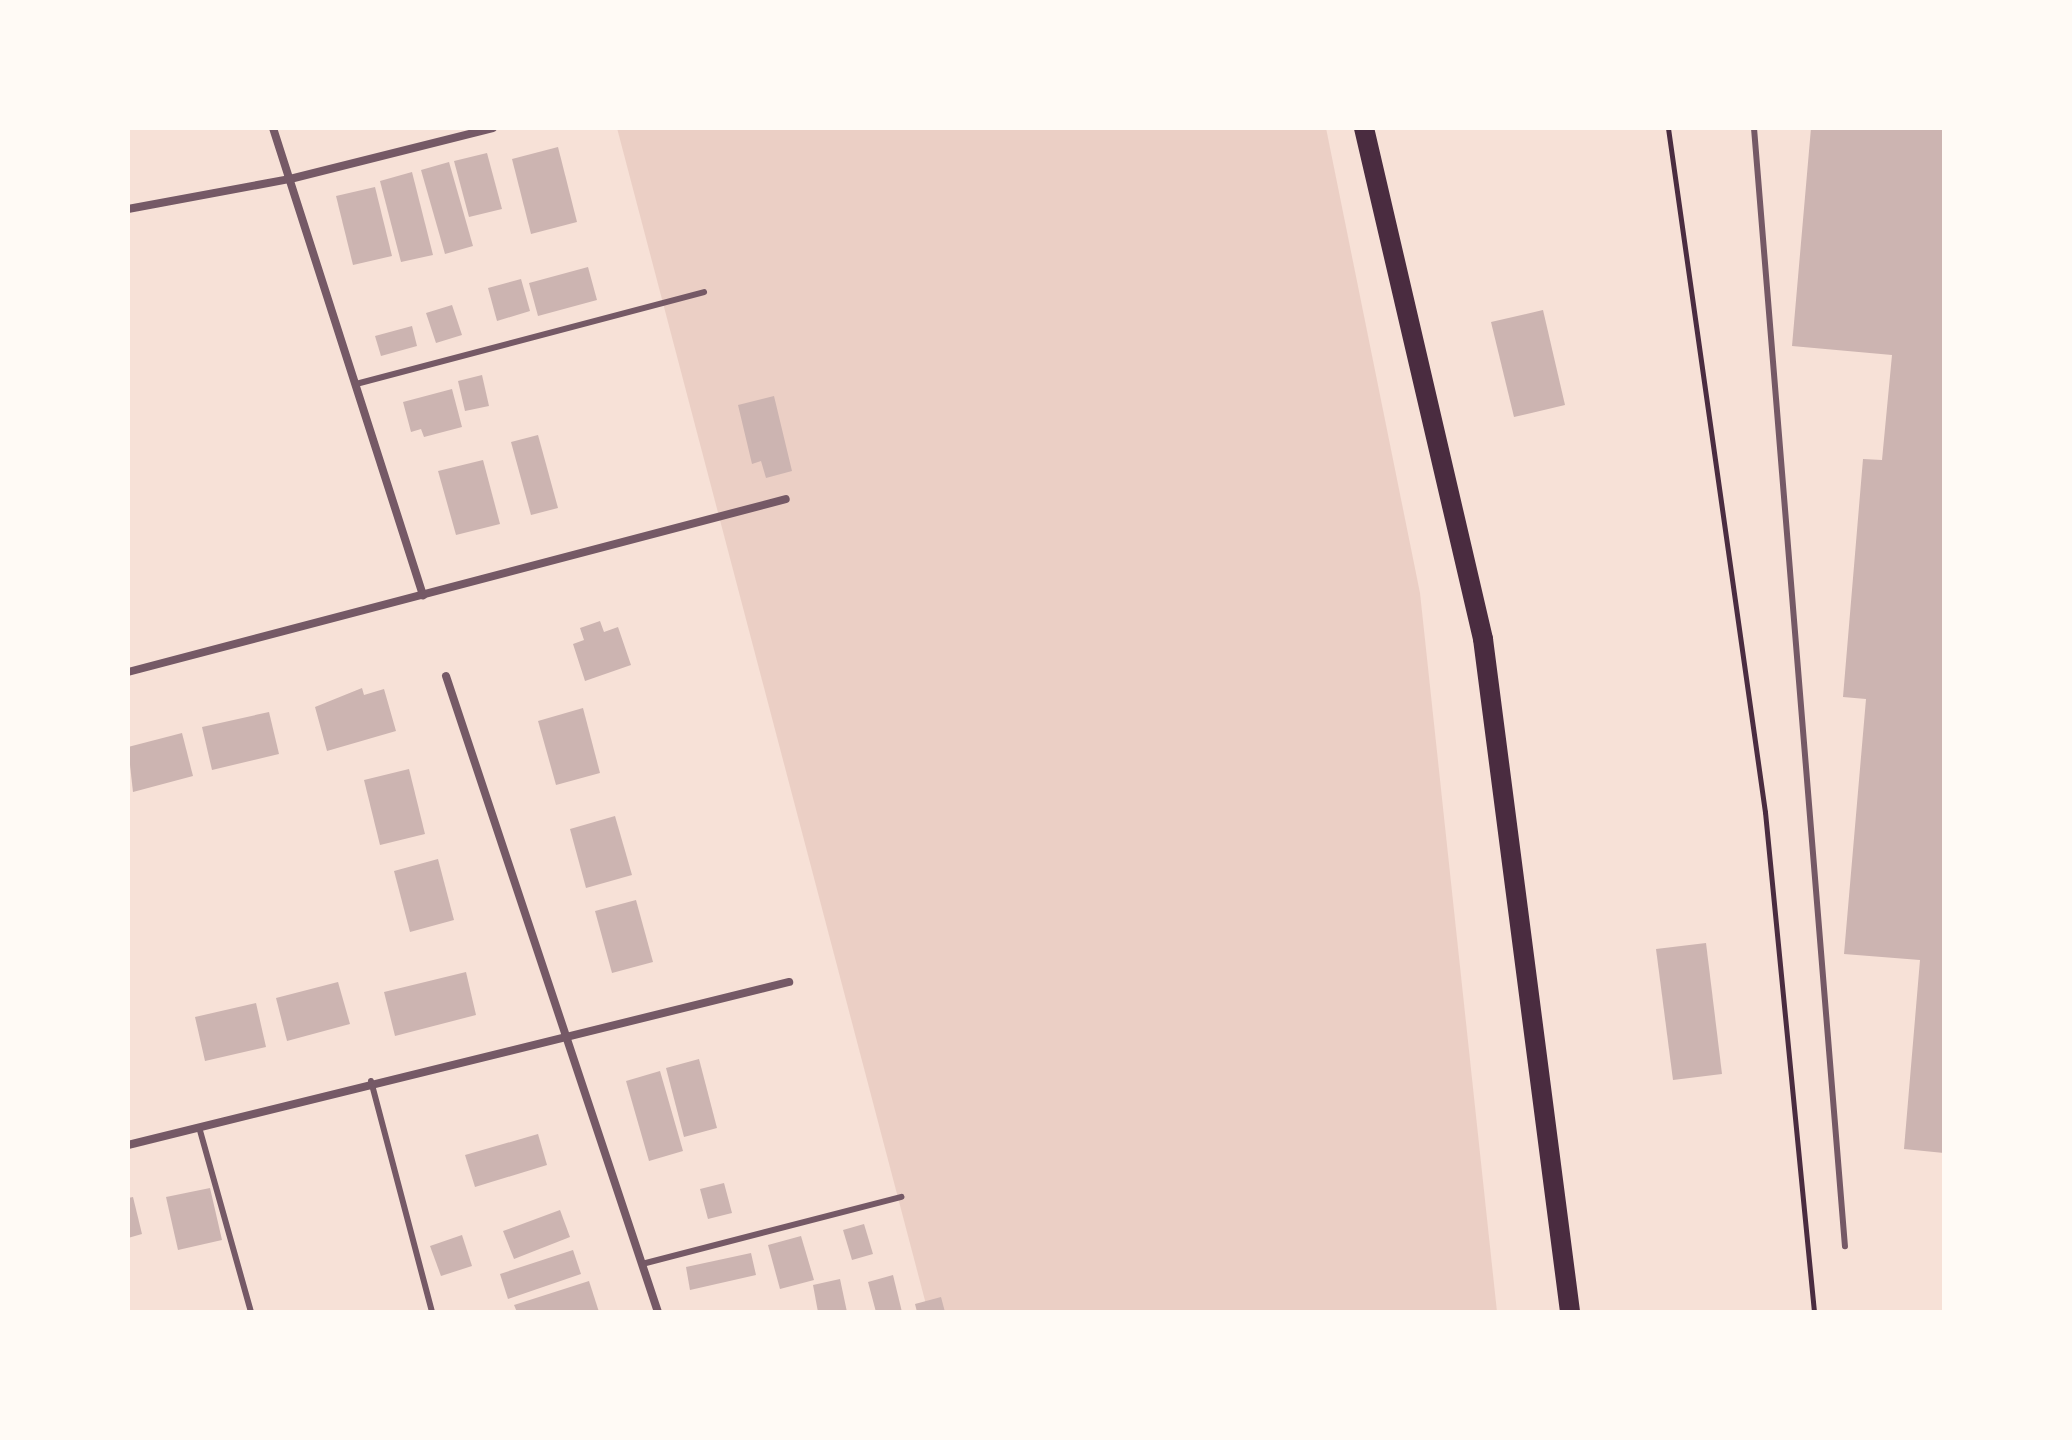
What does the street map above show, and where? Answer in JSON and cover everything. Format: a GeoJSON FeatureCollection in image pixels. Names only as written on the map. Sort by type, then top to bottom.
{"type":"FeatureCollection","features":[{"type":"Feature","properties":{"kind":"main road"},"geometry":{"type":"LineString","coordinates":[[1364,128],[1483,639],[1570,1312]]}},
{"type":"Feature","properties":{"kind":"street"},"geometry":{"type":"LineString","coordinates":[[273,128],[423,596]]}},
{"type":"Feature","properties":{"kind":"street"},"geometry":{"type":"LineString","coordinates":[[128,209],[290,179],[493,128]]}},
{"type":"Feature","properties":{"kind":"street"},"geometry":{"type":"LineString","coordinates":[[128,672],[786,499]]}},
{"type":"Feature","properties":{"kind":"street"},"geometry":{"type":"LineString","coordinates":[[446,676],[658,1312]]}},
{"type":"Feature","properties":{"kind":"street"},"geometry":{"type":"LineString","coordinates":[[128,1145],[371,1081],[567,1038],[789,982]]}},
{"type":"Feature","properties":{"kind":"lane"},"geometry":{"type":"LineString","coordinates":[[1754,128],[1845,1246]]}},
{"type":"Feature","properties":{"kind":"lane"},"geometry":{"type":"LineString","coordinates":[[356,384],[704,292]]}},
{"type":"Feature","properties":{"kind":"lane"},"geometry":{"type":"LineString","coordinates":[[371,1081],[432,1312]]}},
{"type":"Feature","properties":{"kind":"lane"},"geometry":{"type":"LineString","coordinates":[[199,1126],[251,1312]]}},
{"type":"Feature","properties":{"kind":"lane"},"geometry":{"type":"LineString","coordinates":[[642,1264],[901,1197]]}},
{"type":"Feature","properties":{"kind":"path"},"geometry":{"type":"LineString","coordinates":[[1668,128],[1765,812],[1814,1312]]}},
{"type":"Feature","properties":{"kind":"shaded area"},"geometry":{"type":"Polygon","coordinates":[[[617,128],[1326,128],[1420,593],[1497,1312],[928,1312],[617,128]]]}},
{"type":"Feature","properties":{"kind":"building"},"geometry":{"type":"Polygon","coordinates":[[[1811,128],[1944,128],[1944,1153],[1904,1149],[1920,960],[1844,954],[1866,699],[1843,697],[1863,459],[1882,460],[1892,355],[1792,346],[1811,128]]]}},
{"type":"Feature","properties":{"kind":"building"},"geometry":{"type":"Polygon","coordinates":[[[558,147],[577,222],[531,234],[512,159],[558,147]]]}},
{"type":"Feature","properties":{"kind":"building"},"geometry":{"type":"Polygon","coordinates":[[[487,153],[502,209],[469,217],[454,161],[487,153]]]}},
{"type":"Feature","properties":{"kind":"building"},"geometry":{"type":"Polygon","coordinates":[[[449,162],[473,246],[445,254],[421,170],[449,162]]]}},
{"type":"Feature","properties":{"kind":"building"},"geometry":{"type":"Polygon","coordinates":[[[412,172],[433,255],[401,262],[380,181],[412,172]]]}},
{"type":"Feature","properties":{"kind":"building"},"geometry":{"type":"Polygon","coordinates":[[[375,187],[392,256],[353,265],[336,196],[375,187]]]}},
{"type":"Feature","properties":{"kind":"building"},"geometry":{"type":"Polygon","coordinates":[[[588,267],[597,300],[538,316],[529,283],[588,267]]]}},
{"type":"Feature","properties":{"kind":"building"},"geometry":{"type":"Polygon","coordinates":[[[521,279],[530,311],[497,321],[488,288],[521,279]]]}},
{"type":"Feature","properties":{"kind":"building"},"geometry":{"type":"Polygon","coordinates":[[[452,305],[462,335],[436,343],[426,313],[452,305]]]}},
{"type":"Feature","properties":{"kind":"building"},"geometry":{"type":"Polygon","coordinates":[[[1543,310],[1565,405],[1514,417],[1491,322],[1543,310]]]}},
{"type":"Feature","properties":{"kind":"building"},"geometry":{"type":"Polygon","coordinates":[[[412,326],[417,346],[381,356],[375,336],[412,326]]]}},
{"type":"Feature","properties":{"kind":"building"},"geometry":{"type":"Polygon","coordinates":[[[482,375],[489,406],[465,411],[458,381],[482,375]]]}},
{"type":"Feature","properties":{"kind":"building"},"geometry":{"type":"Polygon","coordinates":[[[452,389],[462,427],[424,437],[421,429],[411,432],[403,402],[452,389]]]}},
{"type":"Feature","properties":{"kind":"building"},"geometry":{"type":"Polygon","coordinates":[[[774,396],[792,471],[766,478],[761,461],[752,464],[738,405],[774,396]]]}},
{"type":"Feature","properties":{"kind":"building"},"geometry":{"type":"Polygon","coordinates":[[[538,435],[558,508],[531,515],[511,442],[538,435]]]}},
{"type":"Feature","properties":{"kind":"building"},"geometry":{"type":"Polygon","coordinates":[[[483,460],[500,524],[456,535],[438,471],[483,460]]]}},
{"type":"Feature","properties":{"kind":"building"},"geometry":{"type":"Polygon","coordinates":[[[600,621],[604,632],[618,627],[631,665],[585,681],[573,644],[584,640],[580,628],[600,621]]]}},
{"type":"Feature","properties":{"kind":"building"},"geometry":{"type":"Polygon","coordinates":[[[362,688],[364,695],[384,689],[396,731],[327,751],[315,707],[362,688]]]}},
{"type":"Feature","properties":{"kind":"building"},"geometry":{"type":"Polygon","coordinates":[[[583,708],[600,773],[556,785],[538,721],[583,708]]]}},
{"type":"Feature","properties":{"kind":"building"},"geometry":{"type":"Polygon","coordinates":[[[269,712],[279,754],[212,770],[202,727],[269,712]]]}},
{"type":"Feature","properties":{"kind":"building"},"geometry":{"type":"Polygon","coordinates":[[[182,733],[193,776],[133,792],[128,747],[182,733]]]}},
{"type":"Feature","properties":{"kind":"building"},"geometry":{"type":"Polygon","coordinates":[[[409,769],[425,834],[380,845],[364,780],[409,769]]]}},
{"type":"Feature","properties":{"kind":"building"},"geometry":{"type":"Polygon","coordinates":[[[615,816],[632,875],[586,888],[570,829],[615,816]]]}},
{"type":"Feature","properties":{"kind":"building"},"geometry":{"type":"Polygon","coordinates":[[[438,859],[454,920],[410,932],[394,871],[438,859]]]}},
{"type":"Feature","properties":{"kind":"building"},"geometry":{"type":"Polygon","coordinates":[[[636,900],[653,962],[612,973],[595,911],[636,900]]]}},
{"type":"Feature","properties":{"kind":"building"},"geometry":{"type":"Polygon","coordinates":[[[1706,943],[1722,1074],[1673,1080],[1656,949],[1706,943]]]}},
{"type":"Feature","properties":{"kind":"building"},"geometry":{"type":"Polygon","coordinates":[[[466,972],[476,1015],[395,1036],[384,992],[466,972]]]}},
{"type":"Feature","properties":{"kind":"building"},"geometry":{"type":"Polygon","coordinates":[[[338,982],[350,1024],[287,1041],[276,998],[338,982]]]}},
{"type":"Feature","properties":{"kind":"building"},"geometry":{"type":"Polygon","coordinates":[[[256,1003],[266,1047],[205,1061],[195,1017],[256,1003]]]}},
{"type":"Feature","properties":{"kind":"building"},"geometry":{"type":"Polygon","coordinates":[[[699,1059],[717,1128],[684,1137],[666,1068],[699,1059]]]}},
{"type":"Feature","properties":{"kind":"building"},"geometry":{"type":"Polygon","coordinates":[[[660,1071],[683,1151],[649,1161],[626,1081],[660,1071]]]}},
{"type":"Feature","properties":{"kind":"building"},"geometry":{"type":"Polygon","coordinates":[[[538,1134],[547,1165],[475,1187],[465,1155],[538,1134]]]}},
{"type":"Feature","properties":{"kind":"building"},"geometry":{"type":"Polygon","coordinates":[[[724,1183],[732,1213],[708,1219],[700,1189],[724,1183]]]}},
{"type":"Feature","properties":{"kind":"building"},"geometry":{"type":"Polygon","coordinates":[[[210,1188],[222,1240],[178,1250],[166,1197],[210,1188]]]}},
{"type":"Feature","properties":{"kind":"building"},"geometry":{"type":"Polygon","coordinates":[[[133,1197],[142,1234],[128,1238],[128,1198],[133,1197]]]}},
{"type":"Feature","properties":{"kind":"building"},"geometry":{"type":"Polygon","coordinates":[[[560,1210],[570,1237],[514,1259],[503,1231],[560,1210]]]}},
{"type":"Feature","properties":{"kind":"building"},"geometry":{"type":"Polygon","coordinates":[[[864,1224],[873,1254],[852,1260],[843,1230],[864,1224]]]}},
{"type":"Feature","properties":{"kind":"building"},"geometry":{"type":"Polygon","coordinates":[[[462,1235],[472,1266],[441,1276],[430,1246],[462,1235]]]}},
{"type":"Feature","properties":{"kind":"building"},"geometry":{"type":"Polygon","coordinates":[[[801,1236],[814,1280],[780,1289],[768,1245],[801,1236]]]}},
{"type":"Feature","properties":{"kind":"building"},"geometry":{"type":"Polygon","coordinates":[[[573,1250],[581,1274],[508,1299],[500,1274],[573,1250]]]}},
{"type":"Feature","properties":{"kind":"building"},"geometry":{"type":"Polygon","coordinates":[[[751,1253],[756,1275],[690,1290],[686,1267],[751,1253]]]}},
{"type":"Feature","properties":{"kind":"building"},"geometry":{"type":"Polygon","coordinates":[[[893,1275],[902,1312],[876,1312],[868,1282],[893,1275]]]}},
{"type":"Feature","properties":{"kind":"building"},"geometry":{"type":"Polygon","coordinates":[[[840,1279],[847,1312],[818,1312],[813,1285],[840,1279]]]}},
{"type":"Feature","properties":{"kind":"building"},"geometry":{"type":"Polygon","coordinates":[[[589,1281],[599,1312],[517,1312],[514,1305],[589,1281]]]}},
{"type":"Feature","properties":{"kind":"building"},"geometry":{"type":"Polygon","coordinates":[[[941,1297],[945,1312],[917,1312],[915,1304],[941,1297]]]}}]}
